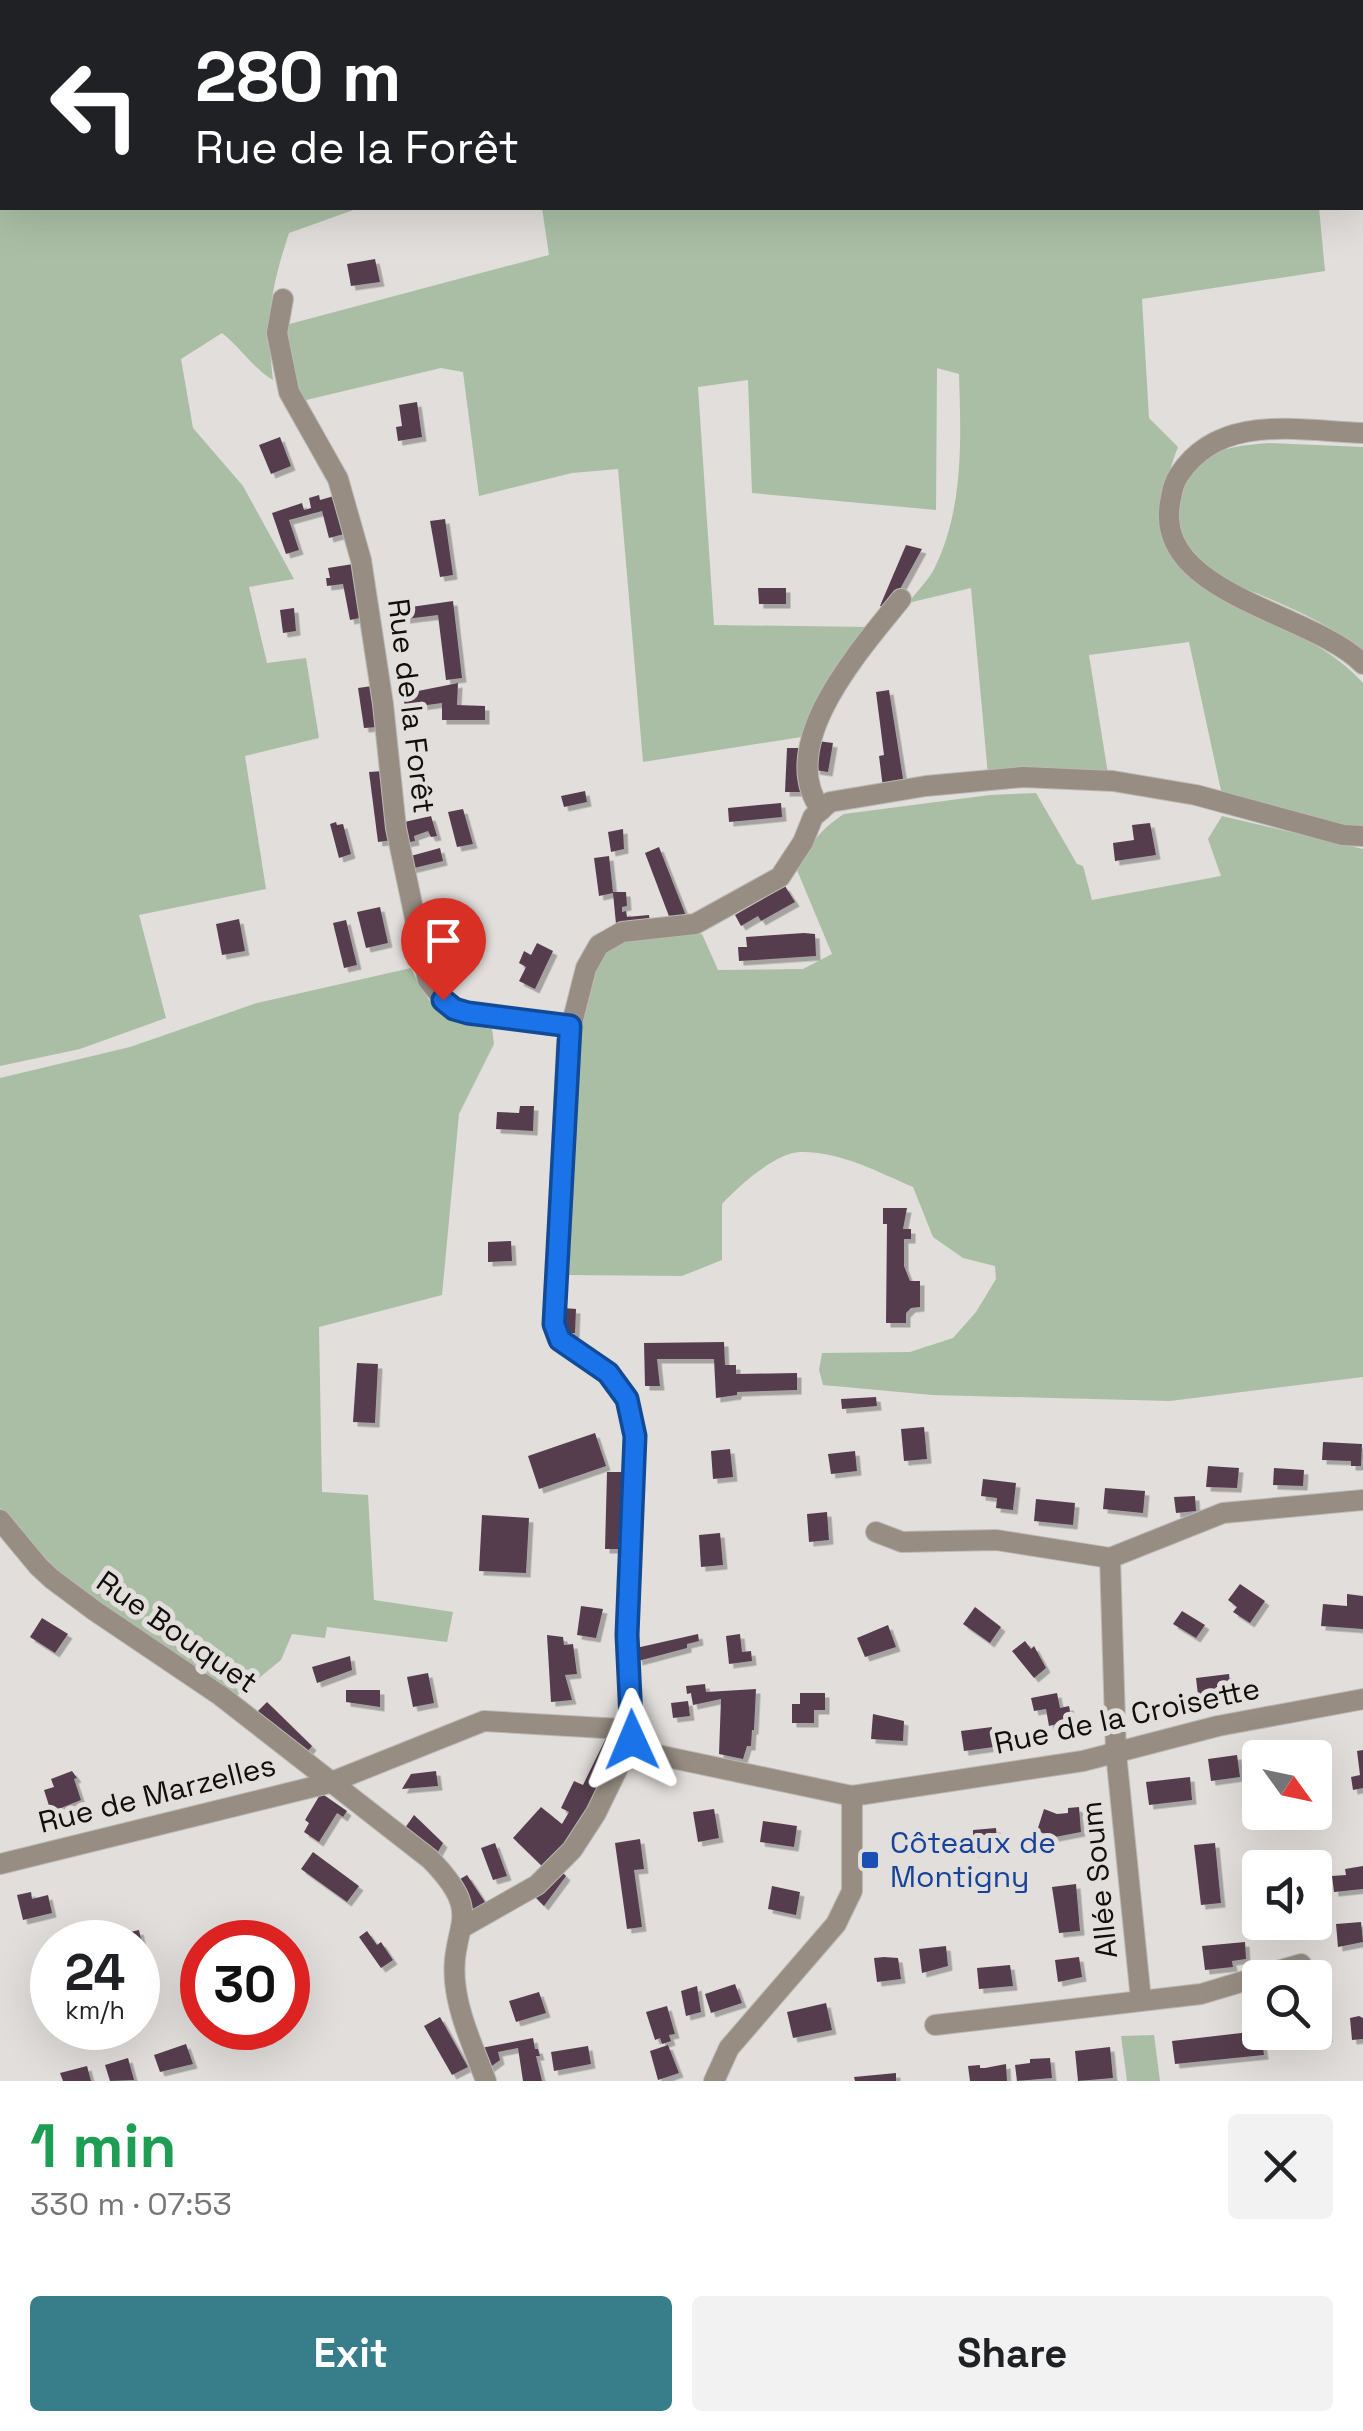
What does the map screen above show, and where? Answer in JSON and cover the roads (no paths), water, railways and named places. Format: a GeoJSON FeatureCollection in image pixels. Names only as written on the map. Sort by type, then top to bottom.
{"type":"FeatureCollection","features":[{"type":"Feature","properties":{"kind":"street","name":"Rue de la Forêt"},"geometry":{"type":"LineString","coordinates":[[283,299],[277,333],[289,392],[338,480],[361,560],[383,704],[396,828],[428,980],[454,1009],[570,1026]]}},
{"type":"Feature","properties":{"kind":"street"},"geometry":{"type":"LineString","coordinates":[[1363,434],[1248,429],[1214,441],[1190,459],[1173,484],[1167,520],[1178,553],[1210,582],[1312,629],[1349,650],[1363,664]]}},
{"type":"Feature","properties":{"kind":"street"},"geometry":{"type":"LineString","coordinates":[[821,810],[809,793],[808,742],[844,670],[901,599]]}},
{"type":"Feature","properties":{"kind":"street"},"geometry":{"type":"LineString","coordinates":[[486,2081],[461,2018],[455,1986],[455,1957],[463,1927],[537,1885],[572,1850],[596,1813],[632,1740],[627,1635],[635,1436],[627,1399],[618,1386],[608,1373],[560,1340],[554,1324],[570,1026],[586,968],[599,945],[622,932],[695,924],[780,877],[803,842],[813,817],[830,802],[926,786],[1023,777],[1114,781],[1196,794],[1343,835],[1363,836]]}},
{"type":"Feature","properties":{"kind":"street"},"geometry":{"type":"LineString","coordinates":[[876,1532],[902,1542],[996,1540],[1110,1558],[1223,1513],[1363,1500]]}},
{"type":"Feature","properties":{"kind":"street","name":"Rue Bouquet"},"geometry":{"type":"LineString","coordinates":[[0,1520],[52,1578],[221,1696],[430,1859],[452,1880],[462,1901],[463,1927]]}},
{"type":"Feature","properties":{"kind":"street","name":"Allée Soum"},"geometry":{"type":"LineString","coordinates":[[1110,1558],[1116,1753],[1141,2000]]}},
{"type":"Feature","properties":{"kind":"street","name":"Rue de la Croisette"},"geometry":{"type":"LineString","coordinates":[[329,1783],[484,1720],[620,1729],[648,1752],[852,1796],[1008,1774],[1116,1753],[1218,1726],[1363,1699]]}},
{"type":"Feature","properties":{"kind":"street","name":"Rue de Marzelles"},"geometry":{"type":"LineString","coordinates":[[0,1864],[329,1783]]}},
{"type":"Feature","properties":{"kind":"street"},"geometry":{"type":"LineString","coordinates":[[714,2081],[729,2048],[836,1924],[852,1891],[852,1796]]}},
{"type":"Feature","properties":{"kind":"street"},"geometry":{"type":"LineString","coordinates":[[935,2025],[1201,1994],[1242,1982]]}},
{"type":"Feature","properties":{"kind":"place","name":"Côteaux de Montigny"},"geometry":{"type":"Point","coordinates":[870,1860]}}]}
